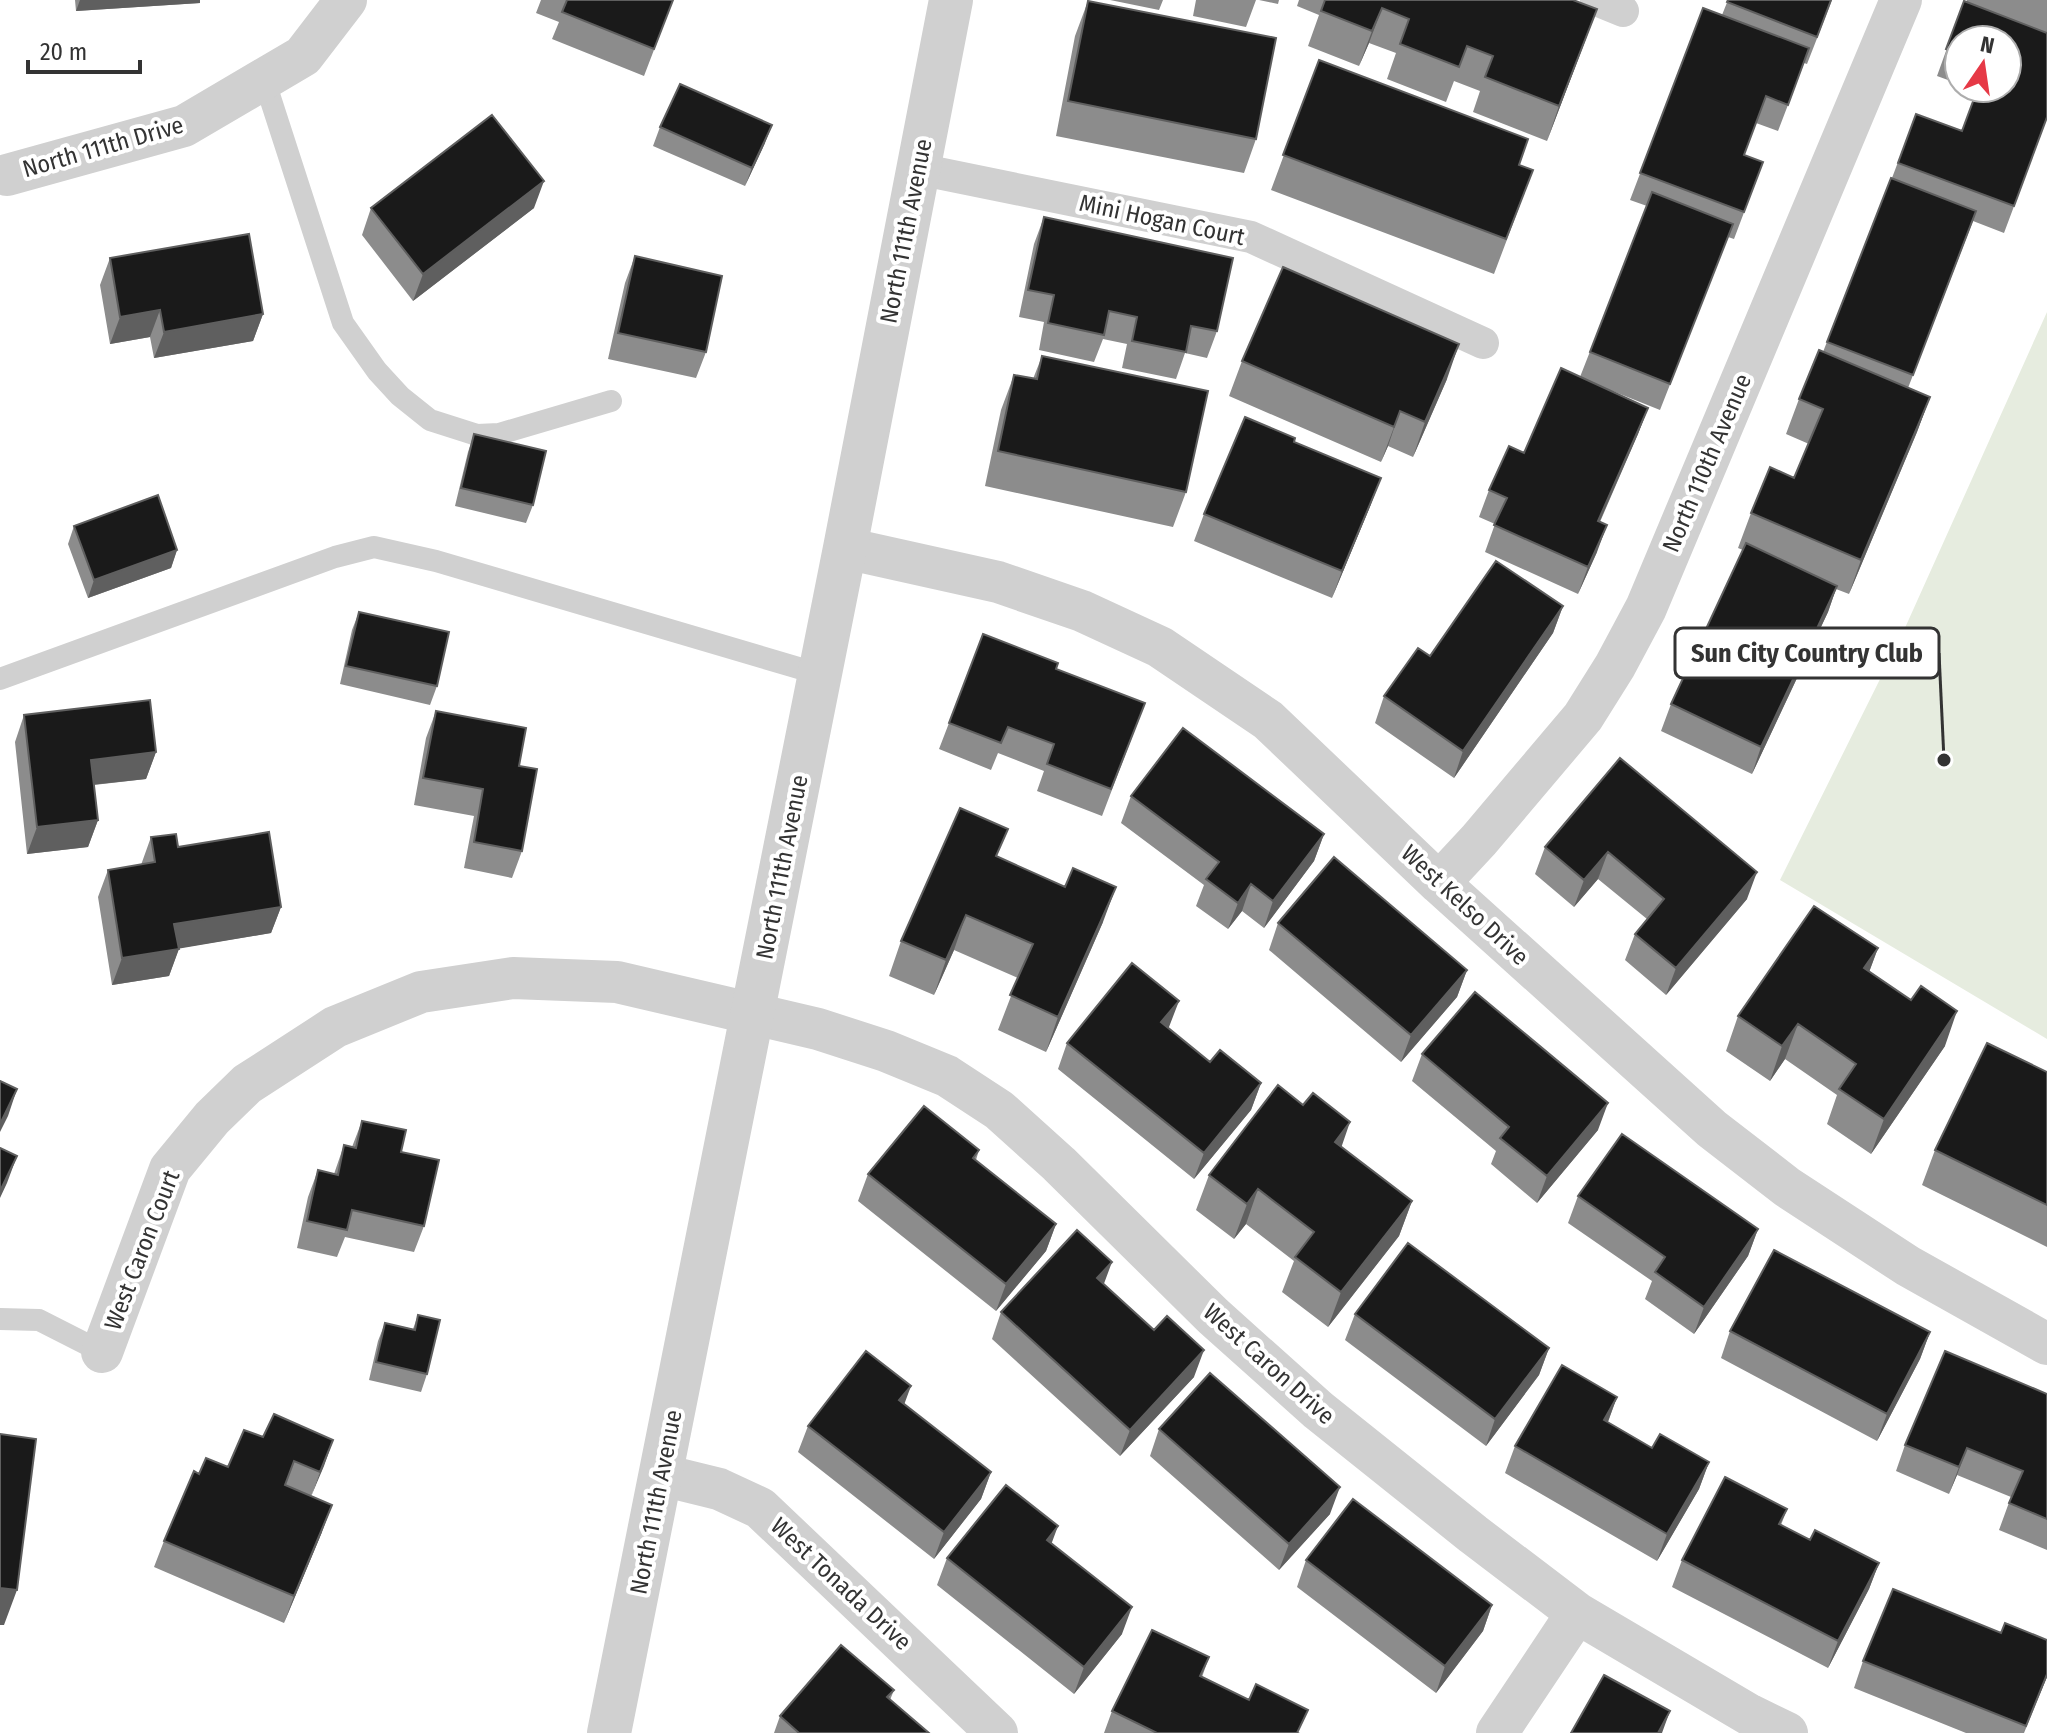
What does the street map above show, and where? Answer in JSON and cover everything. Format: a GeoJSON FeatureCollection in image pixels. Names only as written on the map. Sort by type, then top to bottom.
{"type":"FeatureCollection","features":[{"type":"Feature","properties":{"kind":"street","name":"North 111th Drive"},"geometry":{"type":"LineString","coordinates":[[7,175],[184,126],[303,56],[346,0]]}},
{"type":"Feature","properties":{"kind":"street","name":"North 111th Avenue"},"geometry":{"type":"LineString","coordinates":[[609,1733],[951,0]]}},
{"type":"Feature","properties":{"kind":"street","name":"North 110th Avenue"},"geometry":{"type":"LineString","coordinates":[[1439,883],[1583,717],[1646,608],[1901,0]]}},
{"type":"Feature","properties":{"kind":"street","name":"Mini Hogan Court"},"geometry":{"type":"LineString","coordinates":[[918,169],[1251,237],[1483,343]]}},
{"type":"Feature","properties":{"kind":"street","name":"West Kelso Drive"},"geometry":{"type":"LineString","coordinates":[[845,548],[998,582],[1082,611],[1160,647],[1268,720],[1439,883],[1700,1119],[1787,1187],[1908,1266],[2047,1344]]}},
{"type":"Feature","properties":{"kind":"street","name":"West Caron Court"},"geometry":{"type":"LineString","coordinates":[[102,1352],[170,1169],[212,1118],[247,1084],[335,1027],[421,992],[513,978],[617,982],[752,1014]]}},
{"type":"Feature","properties":{"kind":"street","name":"West Caron Drive"},"geometry":{"type":"LineString","coordinates":[[752,1014],[818,1029],[886,1051],[947,1076],[999,1110],[1059,1164],[1213,1316],[1318,1410],[1473,1534],[1577,1613],[1750,1715],[1787,1733]]}},
{"type":"Feature","properties":{"kind":"street","name":"West Tonada Drive"},"geometry":{"type":"LineString","coordinates":[[662,1475],[719,1489],[760,1508],[997,1733]]}},
{"type":"Feature","properties":{"kind":"street"},"geometry":{"type":"LineString","coordinates":[[1497,1733],[1577,1613]]}},
{"type":"Feature","properties":{"kind":"lane"},"geometry":{"type":"LineString","coordinates":[[264,79],[343,323],[377,371],[400,396],[430,420],[477,435],[499,434],[611,401]]}},
{"type":"Feature","properties":{"kind":"lane"},"geometry":{"type":"LineString","coordinates":[[0,679],[335,557],[374,547],[436,561],[819,674]]}},
{"type":"Feature","properties":{"kind":"lane"},"geometry":{"type":"LineString","coordinates":[[0,1319],[39,1320],[102,1352]]}},
{"type":"Feature","properties":{"kind":"shaded area"},"geometry":{"type":"Polygon","coordinates":[[[2047,312],[2047,1039],[1780,880],[1900,639],[2047,312]]]}},
{"type":"Feature","properties":{"kind":"building"},"geometry":{"type":"Polygon","coordinates":[[[567,0],[673,0],[654,49],[562,12],[567,0]]]}},
{"type":"Feature","properties":{"kind":"building"},"geometry":{"type":"Polygon","coordinates":[[[1325,0],[1573,0],[1597,9],[1559,106],[1485,77],[1493,56],[1467,46],[1459,67],[1400,44],[1409,19],[1382,8],[1372,31],[1321,11],[1325,0]]]}},
{"type":"Feature","properties":{"kind":"building"},"geometry":{"type":"Polygon","coordinates":[[[1728,0],[1831,0],[1817,37],[1728,0]]]}},
{"type":"Feature","properties":{"kind":"building"},"geometry":{"type":"Polygon","coordinates":[[[1088,1],[1276,38],[1256,139],[1068,101],[1088,1]]]}},
{"type":"Feature","properties":{"kind":"building"},"geometry":{"type":"Polygon","coordinates":[[[1964,1],[2047,33],[2047,117],[2014,206],[1898,163],[1916,114],[1962,131],[1972,104],[2023,104],[2023,24],[1955,24],[1964,1]]]}},
{"type":"Feature","properties":{"kind":"building"},"geometry":{"type":"Polygon","coordinates":[[[1703,8],[1809,48],[1788,105],[1766,96],[1744,155],[1763,162],[1744,212],[1640,173],[1703,8]]]}},
{"type":"Feature","properties":{"kind":"building"},"geometry":{"type":"Polygon","coordinates":[[[1319,60],[1528,139],[1519,165],[1533,170],[1506,239],[1283,155],[1319,60]]]}},
{"type":"Feature","properties":{"kind":"building"},"geometry":{"type":"Polygon","coordinates":[[[680,84],[772,125],[752,168],[660,127],[680,84]]]}},
{"type":"Feature","properties":{"kind":"building"},"geometry":{"type":"Polygon","coordinates":[[[492,115],[544,181],[423,274],[371,208],[492,115]]]}},
{"type":"Feature","properties":{"kind":"building"},"geometry":{"type":"Polygon","coordinates":[[[1891,178],[1976,211],[1913,375],[1827,342],[1891,178]]]}},
{"type":"Feature","properties":{"kind":"building"},"geometry":{"type":"Polygon","coordinates":[[[1652,192],[1733,224],[1670,384],[1590,352],[1652,192]]]}},
{"type":"Feature","properties":{"kind":"building"},"geometry":{"type":"Polygon","coordinates":[[[1044,217],[1233,258],[1217,331],[1191,326],[1186,352],[1132,341],[1137,317],[1109,311],[1104,335],[1048,323],[1054,295],[1028,290],[1044,217]]]}},
{"type":"Feature","properties":{"kind":"building"},"geometry":{"type":"Polygon","coordinates":[[[249,234],[263,314],[164,332],[160,310],[120,317],[110,258],[249,234]]]}},
{"type":"Feature","properties":{"kind":"building"},"geometry":{"type":"Polygon","coordinates":[[[635,256],[722,276],[706,352],[618,333],[635,256]]]}},
{"type":"Feature","properties":{"kind":"building"},"geometry":{"type":"Polygon","coordinates":[[[1283,267],[1459,344],[1425,422],[1400,411],[1394,427],[1242,361],[1283,267]]]}},
{"type":"Feature","properties":{"kind":"building"},"geometry":{"type":"Polygon","coordinates":[[[1819,350],[1930,397],[1861,560],[1751,513],[1770,467],[1794,478],[1823,409],[1799,399],[1819,350]]]}},
{"type":"Feature","properties":{"kind":"building"},"geometry":{"type":"Polygon","coordinates":[[[1042,356],[1208,391],[1186,492],[998,451],[1014,375],[1037,379],[1042,356]]]}},
{"type":"Feature","properties":{"kind":"building"},"geometry":{"type":"Polygon","coordinates":[[[1561,368],[1648,408],[1598,521],[1607,525],[1588,567],[1494,525],[1507,498],[1489,490],[1509,446],[1524,453],[1561,368]]]}},
{"type":"Feature","properties":{"kind":"building"},"geometry":{"type":"Polygon","coordinates":[[[1245,417],[1295,438],[1294,442],[1381,478],[1342,571],[1204,514],[1245,417]]]}},
{"type":"Feature","properties":{"kind":"building"},"geometry":{"type":"Polygon","coordinates":[[[474,434],[546,451],[533,505],[461,488],[474,434]]]}},
{"type":"Feature","properties":{"kind":"building"},"geometry":{"type":"Polygon","coordinates":[[[158,495],[177,550],[94,580],[74,526],[158,495]]]}},
{"type":"Feature","properties":{"kind":"building"},"geometry":{"type":"Polygon","coordinates":[[[1746,543],[1837,586],[1761,747],[1671,704],[1746,543]]]}},
{"type":"Feature","properties":{"kind":"building"},"geometry":{"type":"Polygon","coordinates":[[[1496,561],[1563,606],[1463,751],[1384,696],[1418,648],[1430,656],[1496,561]]]}},
{"type":"Feature","properties":{"kind":"building"},"geometry":{"type":"Polygon","coordinates":[[[359,612],[449,632],[437,686],[346,666],[359,612]]]}},
{"type":"Feature","properties":{"kind":"building"},"geometry":{"type":"Polygon","coordinates":[[[983,634],[1058,663],[1056,669],[1145,703],[1111,789],[1047,764],[1054,744],[1008,727],[1001,743],[949,723],[983,634]]]}},
{"type":"Feature","properties":{"kind":"building"},"geometry":{"type":"Polygon","coordinates":[[[150,700],[156,752],[91,760],[98,820],[37,827],[24,715],[150,700]]]}},
{"type":"Feature","properties":{"kind":"building"},"geometry":{"type":"Polygon","coordinates":[[[436,711],[526,728],[519,766],[537,769],[522,851],[474,842],[483,789],[423,778],[436,711]]]}},
{"type":"Feature","properties":{"kind":"building"},"geometry":{"type":"Polygon","coordinates":[[[1183,728],[1324,834],[1273,901],[1251,884],[1238,903],[1206,879],[1219,862],[1131,796],[1183,728]]]}},
{"type":"Feature","properties":{"kind":"building"},"geometry":{"type":"Polygon","coordinates":[[[1620,758],[1757,872],[1676,968],[1635,934],[1664,899],[1608,852],[1584,880],[1545,847],[1620,758]]]}},
{"type":"Feature","properties":{"kind":"building"},"geometry":{"type":"Polygon","coordinates":[[[960,808],[1008,829],[996,856],[1065,887],[1073,868],[1116,887],[1058,1017],[1010,995],[1033,944],[966,915],[946,960],[901,941],[960,808]]]}},
{"type":"Feature","properties":{"kind":"building"},"geometry":{"type":"Polygon","coordinates":[[[269,832],[281,907],[174,924],[179,949],[122,958],[108,870],[155,862],[151,837],[176,834],[178,847],[269,832]]]}},
{"type":"Feature","properties":{"kind":"building"},"geometry":{"type":"Polygon","coordinates":[[[1334,857],[1467,970],[1411,1035],[1278,923],[1334,857]]]}},
{"type":"Feature","properties":{"kind":"building"},"geometry":{"type":"Polygon","coordinates":[[[1814,906],[1878,948],[1864,968],[1911,1000],[1921,986],[1957,1011],[1884,1119],[1839,1089],[1856,1064],[1798,1024],[1782,1046],[1738,1016],[1814,906]]]}},
{"type":"Feature","properties":{"kind":"building"},"geometry":{"type":"Polygon","coordinates":[[[1132,963],[1179,1001],[1161,1022],[1210,1062],[1220,1050],[1261,1083],[1204,1153],[1067,1043],[1132,963]]]}},
{"type":"Feature","properties":{"kind":"building"},"geometry":{"type":"Polygon","coordinates":[[[1475,992],[1608,1103],[1547,1176],[1500,1138],[1509,1127],[1422,1054],[1475,992]]]}},
{"type":"Feature","properties":{"kind":"building"},"geometry":{"type":"Polygon","coordinates":[[[1987,1043],[2047,1072],[2047,1205],[1935,1150],[1987,1043]]]}},
{"type":"Feature","properties":{"kind":"building"},"geometry":{"type":"Polygon","coordinates":[[[0,1081],[17,1089],[0,1124],[0,1081]]]}},
{"type":"Feature","properties":{"kind":"building"},"geometry":{"type":"Polygon","coordinates":[[[1278,1085],[1303,1105],[1313,1093],[1350,1122],[1335,1142],[1412,1201],[1341,1292],[1295,1257],[1314,1232],[1258,1189],[1247,1204],[1209,1175],[1278,1085]]]}},
{"type":"Feature","properties":{"kind":"building"},"geometry":{"type":"Polygon","coordinates":[[[924,1106],[979,1150],[973,1158],[1056,1224],[1006,1284],[868,1174],[924,1106]]]}},
{"type":"Feature","properties":{"kind":"building"},"geometry":{"type":"Polygon","coordinates":[[[362,1121],[406,1130],[401,1152],[439,1160],[424,1226],[352,1210],[347,1230],[307,1221],[318,1170],[338,1175],[344,1145],[356,1148],[362,1121]]]}},
{"type":"Feature","properties":{"kind":"building"},"geometry":{"type":"Polygon","coordinates":[[[1622,1134],[1758,1229],[1704,1307],[1655,1272],[1665,1257],[1578,1196],[1622,1134]]]}},
{"type":"Feature","properties":{"kind":"building"},"geometry":{"type":"Polygon","coordinates":[[[0,1148],[17,1156],[0,1191],[0,1148]]]}},
{"type":"Feature","properties":{"kind":"building"},"geometry":{"type":"Polygon","coordinates":[[[1077,1230],[1112,1262],[1097,1278],[1154,1330],[1167,1316],[1204,1350],[1130,1430],[1001,1312],[1077,1230]]]}},
{"type":"Feature","properties":{"kind":"building"},"geometry":{"type":"Polygon","coordinates":[[[1408,1243],[1549,1348],[1495,1419],[1355,1314],[1408,1243]]]}},
{"type":"Feature","properties":{"kind":"building"},"geometry":{"type":"Polygon","coordinates":[[[1774,1250],[1930,1332],[1887,1414],[1730,1331],[1774,1250]]]}},
{"type":"Feature","properties":{"kind":"building"},"geometry":{"type":"Polygon","coordinates":[[[418,1315],[440,1320],[427,1374],[376,1362],[385,1323],[415,1330],[418,1315]]]}},
{"type":"Feature","properties":{"kind":"building"},"geometry":{"type":"Polygon","coordinates":[[[866,1351],[911,1386],[899,1400],[991,1472],[944,1532],[808,1426],[866,1351]]]}},
{"type":"Feature","properties":{"kind":"building"},"geometry":{"type":"Polygon","coordinates":[[[1945,1351],[2047,1394],[2047,1519],[2009,1503],[2023,1471],[1967,1448],[1959,1467],[1905,1445],[1945,1351]]]}},
{"type":"Feature","properties":{"kind":"building"},"geometry":{"type":"Polygon","coordinates":[[[1562,1365],[1617,1397],[1604,1420],[1652,1448],[1660,1434],[1709,1462],[1667,1534],[1515,1446],[1562,1365]]]}},
{"type":"Feature","properties":{"kind":"building"},"geometry":{"type":"Polygon","coordinates":[[[1210,1373],[1340,1487],[1289,1544],[1159,1429],[1210,1373]]]}},
{"type":"Feature","properties":{"kind":"building"},"geometry":{"type":"Polygon","coordinates":[[[274,1414],[333,1440],[320,1472],[294,1461],[285,1485],[332,1505],[294,1596],[164,1541],[194,1471],[199,1474],[206,1458],[228,1467],[244,1430],[263,1437],[274,1414]]]}},
{"type":"Feature","properties":{"kind":"building"},"geometry":{"type":"Polygon","coordinates":[[[0,1434],[36,1439],[17,1590],[0,1588],[0,1434]]]}},
{"type":"Feature","properties":{"kind":"building"},"geometry":{"type":"Polygon","coordinates":[[[1725,1477],[1787,1509],[1779,1524],[1810,1540],[1815,1530],[1879,1563],[1838,1641],[1682,1560],[1725,1477]]]}},
{"type":"Feature","properties":{"kind":"building"},"geometry":{"type":"Polygon","coordinates":[[[1006,1485],[1058,1526],[1047,1540],[1132,1607],[1084,1667],[947,1558],[1006,1485]]]}},
{"type":"Feature","properties":{"kind":"building"},"geometry":{"type":"Polygon","coordinates":[[[1353,1499],[1492,1605],[1445,1666],[1306,1560],[1353,1499]]]}},
{"type":"Feature","properties":{"kind":"building"},"geometry":{"type":"Polygon","coordinates":[[[1893,1589],[2001,1633],[2005,1623],[2047,1640],[2047,1674],[2026,1726],[1863,1661],[1893,1589]]]}},
{"type":"Feature","properties":{"kind":"building"},"geometry":{"type":"Polygon","coordinates":[[[1152,1630],[1209,1657],[1200,1676],[1249,1700],[1256,1684],[1308,1710],[1297,1733],[1157,1733],[1112,1711],[1152,1630]]]}},
{"type":"Feature","properties":{"kind":"building"},"geometry":{"type":"Polygon","coordinates":[[[841,1645],[894,1690],[887,1697],[929,1733],[799,1733],[780,1716],[841,1645]]]}},
{"type":"Feature","properties":{"kind":"building"},"geometry":{"type":"Polygon","coordinates":[[[1604,1675],[1670,1711],[1658,1733],[1571,1733],[1604,1675]]]}},
{"type":"Feature","properties":{"kind":"place","name":"Sun City Country Club"},"geometry":{"type":"Point","coordinates":[1944,760]}}]}
